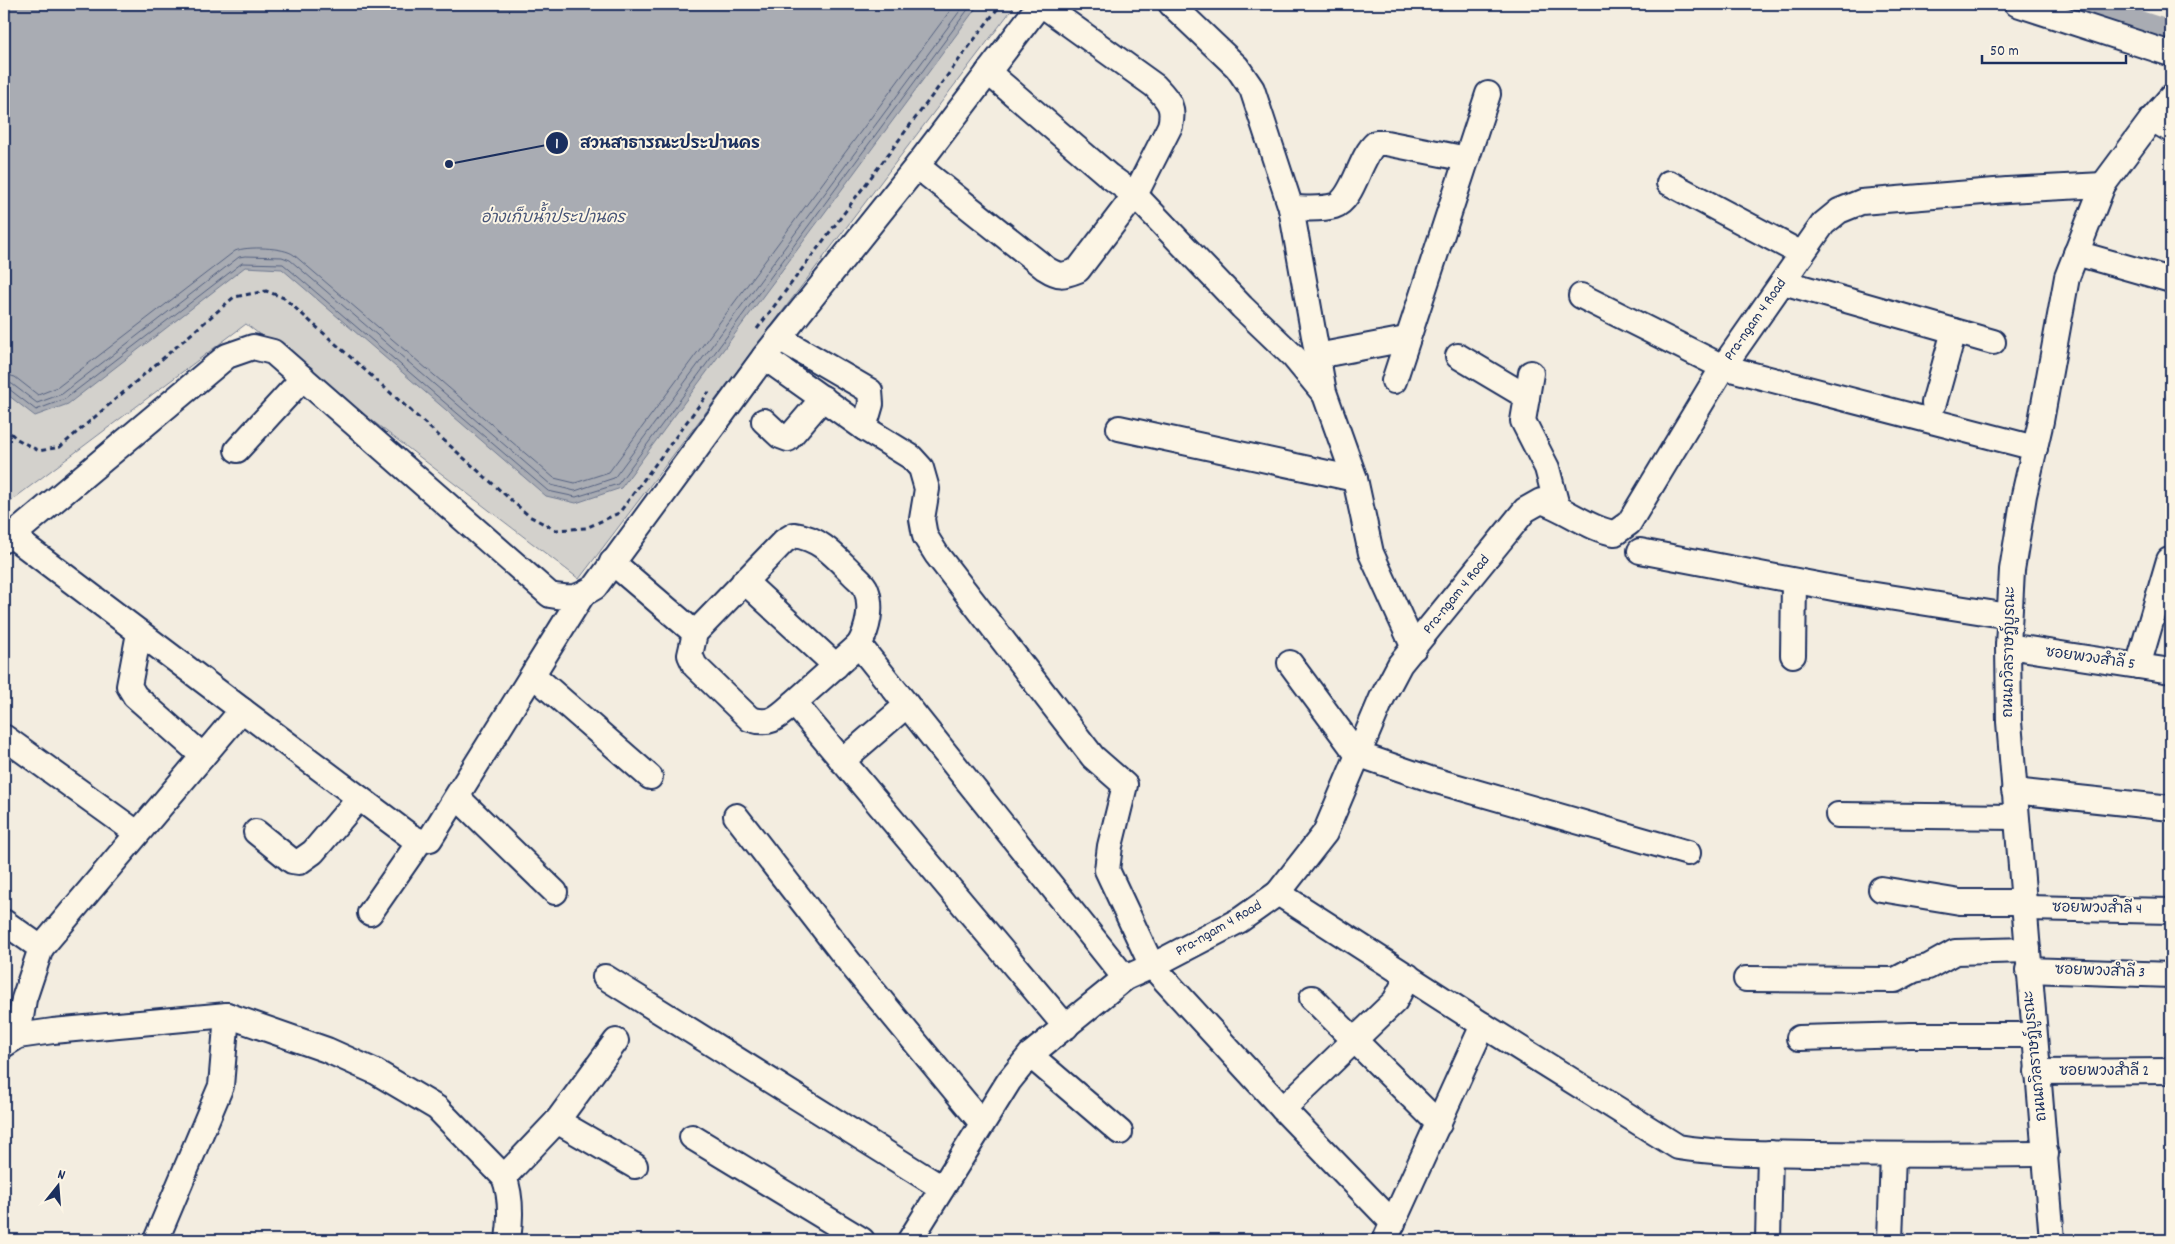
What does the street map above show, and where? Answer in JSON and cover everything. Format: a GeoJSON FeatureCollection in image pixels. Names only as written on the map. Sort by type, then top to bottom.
{"type":"FeatureCollection","features":[{"type":"Feature","properties":{"kind":"street"},"geometry":{"type":"LineString","coordinates":[[420,841],[8,538],[227,356],[253,347],[273,352],[550,595],[573,599],[581,596],[595,587],[764,357],[917,166],[1040,4],[1155,86],[1168,100],[1173,114],[1170,126],[1135,194],[1078,270],[1066,275],[1056,275],[917,166]]}},
{"type":"Feature","properties":{"kind":"street"},"geometry":{"type":"LineString","coordinates":[[1171,4],[1237,66],[1252,89],[1291,208],[1324,392],[1354,479],[1371,553],[1414,648]]}},
{"type":"Feature","properties":{"kind":"street"},"geometry":{"type":"LineString","coordinates":[[2017,4],[2171,54]]}},
{"type":"Feature","properties":{"kind":"street"},"geometry":{"type":"LineString","coordinates":[[988,72],[1110,176],[1135,194],[1242,307],[1294,357],[1324,392]]}},
{"type":"Feature","properties":{"kind":"street"},"geometry":{"type":"LineString","coordinates":[[1394,381],[1406,338],[1488,94]]}},
{"type":"Feature","properties":{"kind":"street","name":"ถนนถวิลราษฎ์บูรณะ"},"geometry":{"type":"LineString","coordinates":[[2052,1240],[2009,722],[2008,646],[2012,570],[2067,277],[2103,185],[2162,124],[2171,98]]}},
{"type":"Feature","properties":{"kind":"street"},"geometry":{"type":"LineString","coordinates":[[1291,208],[1334,206],[1344,201],[1368,150],[1376,143],[1386,143],[1467,159]]}},
{"type":"Feature","properties":{"kind":"street"},"geometry":{"type":"LineString","coordinates":[[1669,183],[1802,254]]}},
{"type":"Feature","properties":{"kind":"street","name":"Pra-ngam 4 Road"},"geometry":{"type":"LineString","coordinates":[[910,1240],[1009,1081],[1030,1055],[1124,978],[1152,966],[1240,920],[1278,893],[1325,832],[1382,698],[1400,664],[1525,510],[1541,501],[1557,506],[1605,532],[1615,533],[1629,523],[1724,367],[1823,224],[1839,211],[1861,202],[2007,190],[2103,185]]}},
{"type":"Feature","properties":{"kind":"street"},"geometry":{"type":"LineString","coordinates":[[2076,253],[2171,280]]}},
{"type":"Feature","properties":{"kind":"street"},"geometry":{"type":"LineString","coordinates":[[1783,282],[1993,342]]}},
{"type":"Feature","properties":{"kind":"street"},"geometry":{"type":"LineString","coordinates":[[1581,296],[1724,367],[2035,448]]}},
{"type":"Feature","properties":{"kind":"street"},"geometry":{"type":"LineString","coordinates":[[1934,403],[1954,331]]}},
{"type":"Feature","properties":{"kind":"street"},"geometry":{"type":"LineString","coordinates":[[779,338],[870,391],[871,404],[864,428]]}},
{"type":"Feature","properties":{"kind":"street"},"geometry":{"type":"LineString","coordinates":[[1317,356],[1406,338]]}},
{"type":"Feature","properties":{"kind":"street"},"geometry":{"type":"LineString","coordinates":[[1458,356],[1527,397]]}},
{"type":"Feature","properties":{"kind":"street"},"geometry":{"type":"LineString","coordinates":[[764,357],[864,428],[911,457],[921,468],[927,489],[922,519],[926,536],[937,554],[1093,757],[1125,785],[1110,846],[1107,870],[1152,966],[1282,1109],[1389,1232],[1483,1025]]}},
{"type":"Feature","properties":{"kind":"street"},"geometry":{"type":"LineString","coordinates":[[1531,373],[1523,421],[1547,468],[1557,506]]}},
{"type":"Feature","properties":{"kind":"street"},"geometry":{"type":"LineString","coordinates":[[237,450],[303,378]]}},
{"type":"Feature","properties":{"kind":"street"},"geometry":{"type":"LineString","coordinates":[[764,421],[780,436],[788,439],[823,398]]}},
{"type":"Feature","properties":{"kind":"street"},"geometry":{"type":"LineString","coordinates":[[1119,428],[1354,479]]}},
{"type":"Feature","properties":{"kind":"street"},"geometry":{"type":"LineString","coordinates":[[794,535],[814,540],[826,548],[866,587],[869,602],[868,626],[858,645],[774,720],[761,723],[750,719],[695,666],[690,655],[695,633],[744,581],[784,541],[794,535]]}},
{"type":"Feature","properties":{"kind":"street"},"geometry":{"type":"LineString","coordinates":[[1640,552],[1794,581],[2009,616]]}},
{"type":"Feature","properties":{"kind":"street"},"geometry":{"type":"LineString","coordinates":[[2138,666],[2169,560]]}},
{"type":"Feature","properties":{"kind":"street"},"geometry":{"type":"LineString","coordinates":[[612,562],[695,633]]}},
{"type":"Feature","properties":{"kind":"street"},"geometry":{"type":"LineString","coordinates":[[744,581],[836,666]]}},
{"type":"Feature","properties":{"kind":"street"},"geometry":{"type":"LineString","coordinates":[[1793,655],[1794,581]]}},
{"type":"Feature","properties":{"kind":"street"},"geometry":{"type":"LineString","coordinates":[[370,913],[420,841],[430,839],[458,798],[581,596]]}},
{"type":"Feature","properties":{"kind":"street"},"geometry":{"type":"LineString","coordinates":[[139,633],[129,686],[135,696],[203,756]]}},
{"type":"Feature","properties":{"kind":"street"},"geometry":{"type":"LineString","coordinates":[[858,645],[1124,978]]}},
{"type":"Feature","properties":{"kind":"street","name":"ซอยพวงสำลี 5"},"geometry":{"type":"LineString","coordinates":[[2008,646],[2171,670]]}},
{"type":"Feature","properties":{"kind":"street"},"geometry":{"type":"LineString","coordinates":[[1290,663],[1357,754],[1430,779],[1688,853]]}},
{"type":"Feature","properties":{"kind":"street"},"geometry":{"type":"LineString","coordinates":[[532,675],[650,777]]}},
{"type":"Feature","properties":{"kind":"street"},"geometry":{"type":"LineString","coordinates":[[794,703],[1066,1027]]}},
{"type":"Feature","properties":{"kind":"street"},"geometry":{"type":"LineString","coordinates":[[842,760],[907,705]]}},
{"type":"Feature","properties":{"kind":"street"},"geometry":{"type":"LineString","coordinates":[[242,710],[41,948],[11,1040],[53,1031],[227,1015],[327,1050],[376,1072],[437,1108],[504,1177],[509,1190],[510,1226],[508,1240]]}},
{"type":"Feature","properties":{"kind":"street"},"geometry":{"type":"LineString","coordinates":[[4,737],[137,833]]}},
{"type":"Feature","properties":{"kind":"street"},"geometry":{"type":"LineString","coordinates":[[2014,791],[2171,808]]}},
{"type":"Feature","properties":{"kind":"street"},"geometry":{"type":"LineString","coordinates":[[256,832],[292,860],[299,862],[313,852],[359,798]]}},
{"type":"Feature","properties":{"kind":"street"},"geometry":{"type":"LineString","coordinates":[[458,798],[555,892]]}},
{"type":"Feature","properties":{"kind":"street"},"geometry":{"type":"LineString","coordinates":[[1838,815],[2016,817]]}},
{"type":"Feature","properties":{"kind":"street"},"geometry":{"type":"LineString","coordinates":[[736,816],[850,963],[982,1123]]}},
{"type":"Feature","properties":{"kind":"street","name":"ซอยพวงสำลี 4"},"geometry":{"type":"LineString","coordinates":[[1881,889],[1960,902],[2171,911]]}},
{"type":"Feature","properties":{"kind":"street"},"geometry":{"type":"LineString","coordinates":[[1278,893],[1483,1025],[1678,1147],[1696,1150],[1770,1153],[1893,1155],[2046,1154]]}},
{"type":"Feature","properties":{"kind":"street"},"geometry":{"type":"LineString","coordinates":[[4,922],[41,948]]}},
{"type":"Feature","properties":{"kind":"street","name":"ซอยพวงสำลี 3"},"geometry":{"type":"LineString","coordinates":[[1746,979],[1895,980],[1914,970],[1928,967],[1955,952],[2171,975]]}},
{"type":"Feature","properties":{"kind":"street"},"geometry":{"type":"LineString","coordinates":[[1282,1109],[1395,1001],[1408,976]]}},
{"type":"Feature","properties":{"kind":"street"},"geometry":{"type":"LineString","coordinates":[[605,977],[942,1188]]}},
{"type":"Feature","properties":{"kind":"street"},"geometry":{"type":"LineString","coordinates":[[1312,998],[1439,1124]]}},
{"type":"Feature","properties":{"kind":"street"},"geometry":{"type":"LineString","coordinates":[[156,1240],[221,1086],[227,1015]]}},
{"type":"Feature","properties":{"kind":"street"},"geometry":{"type":"LineString","coordinates":[[1799,1038],[1911,1035],[2034,1035]]}},
{"type":"Feature","properties":{"kind":"street"},"geometry":{"type":"LineString","coordinates":[[504,1177],[557,1121],[616,1041]]}},
{"type":"Feature","properties":{"kind":"street"},"geometry":{"type":"LineString","coordinates":[[1030,1055],[1120,1132]]}},
{"type":"Feature","properties":{"kind":"street","name":"ซอยพวงสำลี 2"},"geometry":{"type":"LineString","coordinates":[[2037,1072],[2171,1071]]}},
{"type":"Feature","properties":{"kind":"street"},"geometry":{"type":"LineString","coordinates":[[557,1121],[635,1166]]}},
{"type":"Feature","properties":{"kind":"street"},"geometry":{"type":"LineString","coordinates":[[692,1137],[862,1240]]}},
{"type":"Feature","properties":{"kind":"street"},"geometry":{"type":"LineString","coordinates":[[1768,1240],[1770,1153]]}},
{"type":"Feature","properties":{"kind":"street"},"geometry":{"type":"LineString","coordinates":[[1890,1240],[1893,1155]]}},
{"type":"Feature","properties":{"kind":"path"},"geometry":{"type":"LineString","coordinates":[[756,330],[1001,4]]}},
{"type":"Feature","properties":{"kind":"path"},"geometry":{"type":"LineString","coordinates":[[4,427],[17,439],[39,451],[60,447],[234,297],[266,291],[284,298],[529,516],[556,530],[586,528],[619,513],[714,386]]}},
{"type":"Feature","properties":{"kind":"shaded area","name":"อ่างเก็บน้ำประปานคร"},"geometry":{"type":"Polygon","coordinates":[[[4,4],[1016,4],[579,579],[246,324],[4,506],[4,4]]]}},
{"type":"Feature","properties":{"kind":"water","name":"อ่างเก็บน้ำประปานคร"},"geometry":{"type":"Polygon","coordinates":[[[4,4],[979,4],[621,488],[576,503],[546,496],[282,269],[245,267],[68,404],[35,416],[4,392],[4,4]]]}},
{"type":"Feature","properties":{"kind":"waterway"},"geometry":{"type":"LineString","coordinates":[[2087,4],[2171,31]]}},
{"type":"Feature","properties":{"kind":"place","name":"สวนสาธารณะประปานคร"},"geometry":{"type":"Point","coordinates":[449,164]}}]}
